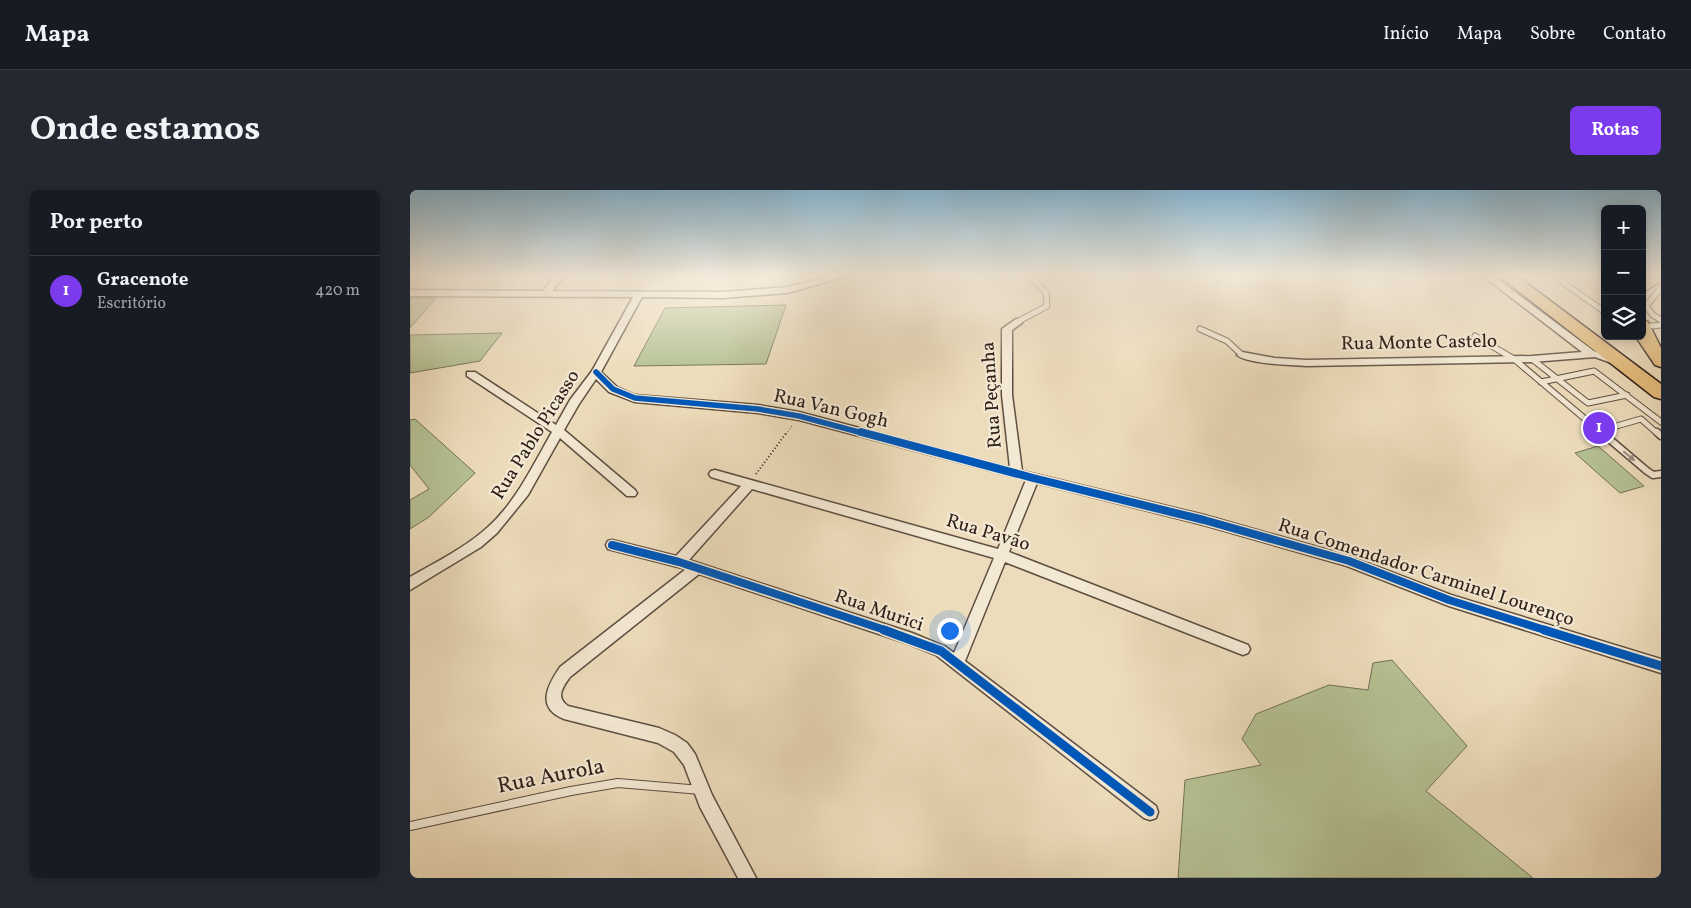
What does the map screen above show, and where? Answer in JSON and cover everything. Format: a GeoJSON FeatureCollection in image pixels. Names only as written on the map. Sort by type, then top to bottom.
{"type":"FeatureCollection","features":[{"type":"Feature","properties":{"kind":"highway"},"geometry":{"type":"LineString","coordinates":[[1550,308],[1599,344],[1661,374]]}},
{"type":"Feature","properties":{"kind":"highway"},"geometry":{"type":"LineString","coordinates":[[1560,308],[1621,363],[1661,393]]}},
{"type":"Feature","properties":{"kind":"highway"},"geometry":{"type":"LineString","coordinates":[[1646,337],[1661,361]]}},
{"type":"Feature","properties":{"kind":"street","name":"Rua Pablo Picasso"},"geometry":{"type":"LineString","coordinates":[[410,584],[477,543],[493,530],[524,492],[558,430],[596,372],[631,308]]}},
{"type":"Feature","properties":{"kind":"street"},"geometry":{"type":"LineString","coordinates":[[1540,308],[1599,344]]}},
{"type":"Feature","properties":{"kind":"street","name":"Rua Peçanha"},"geometry":{"type":"LineString","coordinates":[[1016,473],[1007,395],[1006,341],[1007,329],[1019,321]]}},
{"type":"Feature","properties":{"kind":"street","name":"Rua Monte Castelo"},"geometry":{"type":"LineString","coordinates":[[1242,355],[1275,361],[1306,362],[1532,359],[1599,344]]}},
{"type":"Feature","properties":{"kind":"street","name":"Rua Van Gogh"},"geometry":{"type":"LineString","coordinates":[[596,372],[604,383],[617,393],[635,398],[758,409],[799,416],[1033,478]]}},
{"type":"Feature","properties":{"kind":"street"},"geometry":{"type":"LineString","coordinates":[[471,374],[558,430],[631,493]]}},
{"type":"Feature","properties":{"kind":"street","name":"Rua Pavão"},"geometry":{"type":"LineString","coordinates":[[715,474],[1002,555],[1243,649]]}},
{"type":"Feature","properties":{"kind":"street"},"geometry":{"type":"LineString","coordinates":[[957,664],[1033,478]]}},
{"type":"Feature","properties":{"kind":"street","name":"Rua Comendador Carminel Lourenço"},"geometry":{"type":"LineString","coordinates":[[1033,478],[1204,520],[1349,561],[1449,600],[1661,666]]}},
{"type":"Feature","properties":{"kind":"street"},"geometry":{"type":"LineString","coordinates":[[679,562],[749,484]]}},
{"type":"Feature","properties":{"kind":"street","name":"Rua Murici"},"geometry":{"type":"LineString","coordinates":[[612,544],[679,562],[912,639],[941,651],[1150,812]]}},
{"type":"Feature","properties":{"kind":"street"},"geometry":{"type":"LineString","coordinates":[[697,568],[565,672],[558,682],[554,699],[557,707],[568,713],[641,729],[669,739],[687,755],[701,790],[747,878]]}},
{"type":"Feature","properties":{"kind":"lane"},"geometry":{"type":"LineString","coordinates":[[1019,321],[1043,308]]}},
{"type":"Feature","properties":{"kind":"lane"},"geometry":{"type":"LineString","coordinates":[[1648,308],[1653,315],[1661,320]]}},
{"type":"Feature","properties":{"kind":"lane"},"geometry":{"type":"LineString","coordinates":[[1646,331],[1661,324]]}},
{"type":"Feature","properties":{"kind":"lane"},"geometry":{"type":"LineString","coordinates":[[1200,329],[1227,341],[1242,355]]}},
{"type":"Feature","properties":{"kind":"lane"},"geometry":{"type":"LineString","coordinates":[[1475,336],[1514,359],[1647,472],[1653,475],[1661,474]]}},
{"type":"Feature","properties":{"kind":"lane"},"geometry":{"type":"LineString","coordinates":[[1532,359],[1588,402],[1594,403],[1626,396]]}},
{"type":"Feature","properties":{"kind":"lane"},"geometry":{"type":"LineString","coordinates":[[1541,382],[1594,372],[1661,422]]}},
{"type":"Feature","properties":{"kind":"lane"},"geometry":{"type":"LineString","coordinates":[[1599,431],[1641,419],[1661,436]]}},
{"type":"Feature","properties":{"kind":"lane","name":"Rua Aurola"},"geometry":{"type":"LineString","coordinates":[[410,826],[571,791],[618,783],[701,790]]}},
{"type":"Feature","properties":{"kind":"path"},"geometry":{"type":"LineString","coordinates":[[749,484],[799,416]]}},
{"type":"Feature","properties":{"kind":"green space"},"geometry":{"type":"Polygon","coordinates":[[[410,308],[427,308],[410,328],[410,308]]]}},
{"type":"Feature","properties":{"kind":"green space"},"geometry":{"type":"Polygon","coordinates":[[[665,308],[785,308],[766,364],[634,366],[665,308]]]}},
{"type":"Feature","properties":{"kind":"green space"},"geometry":{"type":"Polygon","coordinates":[[[502,333],[480,361],[410,373],[410,335],[502,333]]]}},
{"type":"Feature","properties":{"kind":"green space"},"geometry":{"type":"Polygon","coordinates":[[[415,419],[475,473],[429,517],[410,529],[410,500],[429,489],[410,465],[410,420],[415,419]]]}},
{"type":"Feature","properties":{"kind":"green space"},"geometry":{"type":"Polygon","coordinates":[[[1598,446],[1644,486],[1620,493],[1575,453],[1598,446]]]}},
{"type":"Feature","properties":{"kind":"green space"},"geometry":{"type":"Polygon","coordinates":[[[1392,660],[1467,746],[1426,791],[1533,878],[1178,878],[1185,780],[1261,765],[1242,739],[1256,714],[1329,685],[1368,690],[1373,663],[1392,660]]]}},
{"type":"Feature","properties":{"kind":"cycle path"},"geometry":{"type":"LineString","coordinates":[[596,372],[613,389],[635,398],[758,409],[799,416],[1033,478],[1204,520],[1349,561],[1449,600],[1661,666]]}},
{"type":"Feature","properties":{"kind":"cycle path"},"geometry":{"type":"LineString","coordinates":[[612,545],[679,562],[912,639],[941,651],[1150,812]]}},
{"type":"Feature","properties":{"kind":"place","name":"Gracenote"},"geometry":{"type":"Point","coordinates":[1599,428]}}]}
